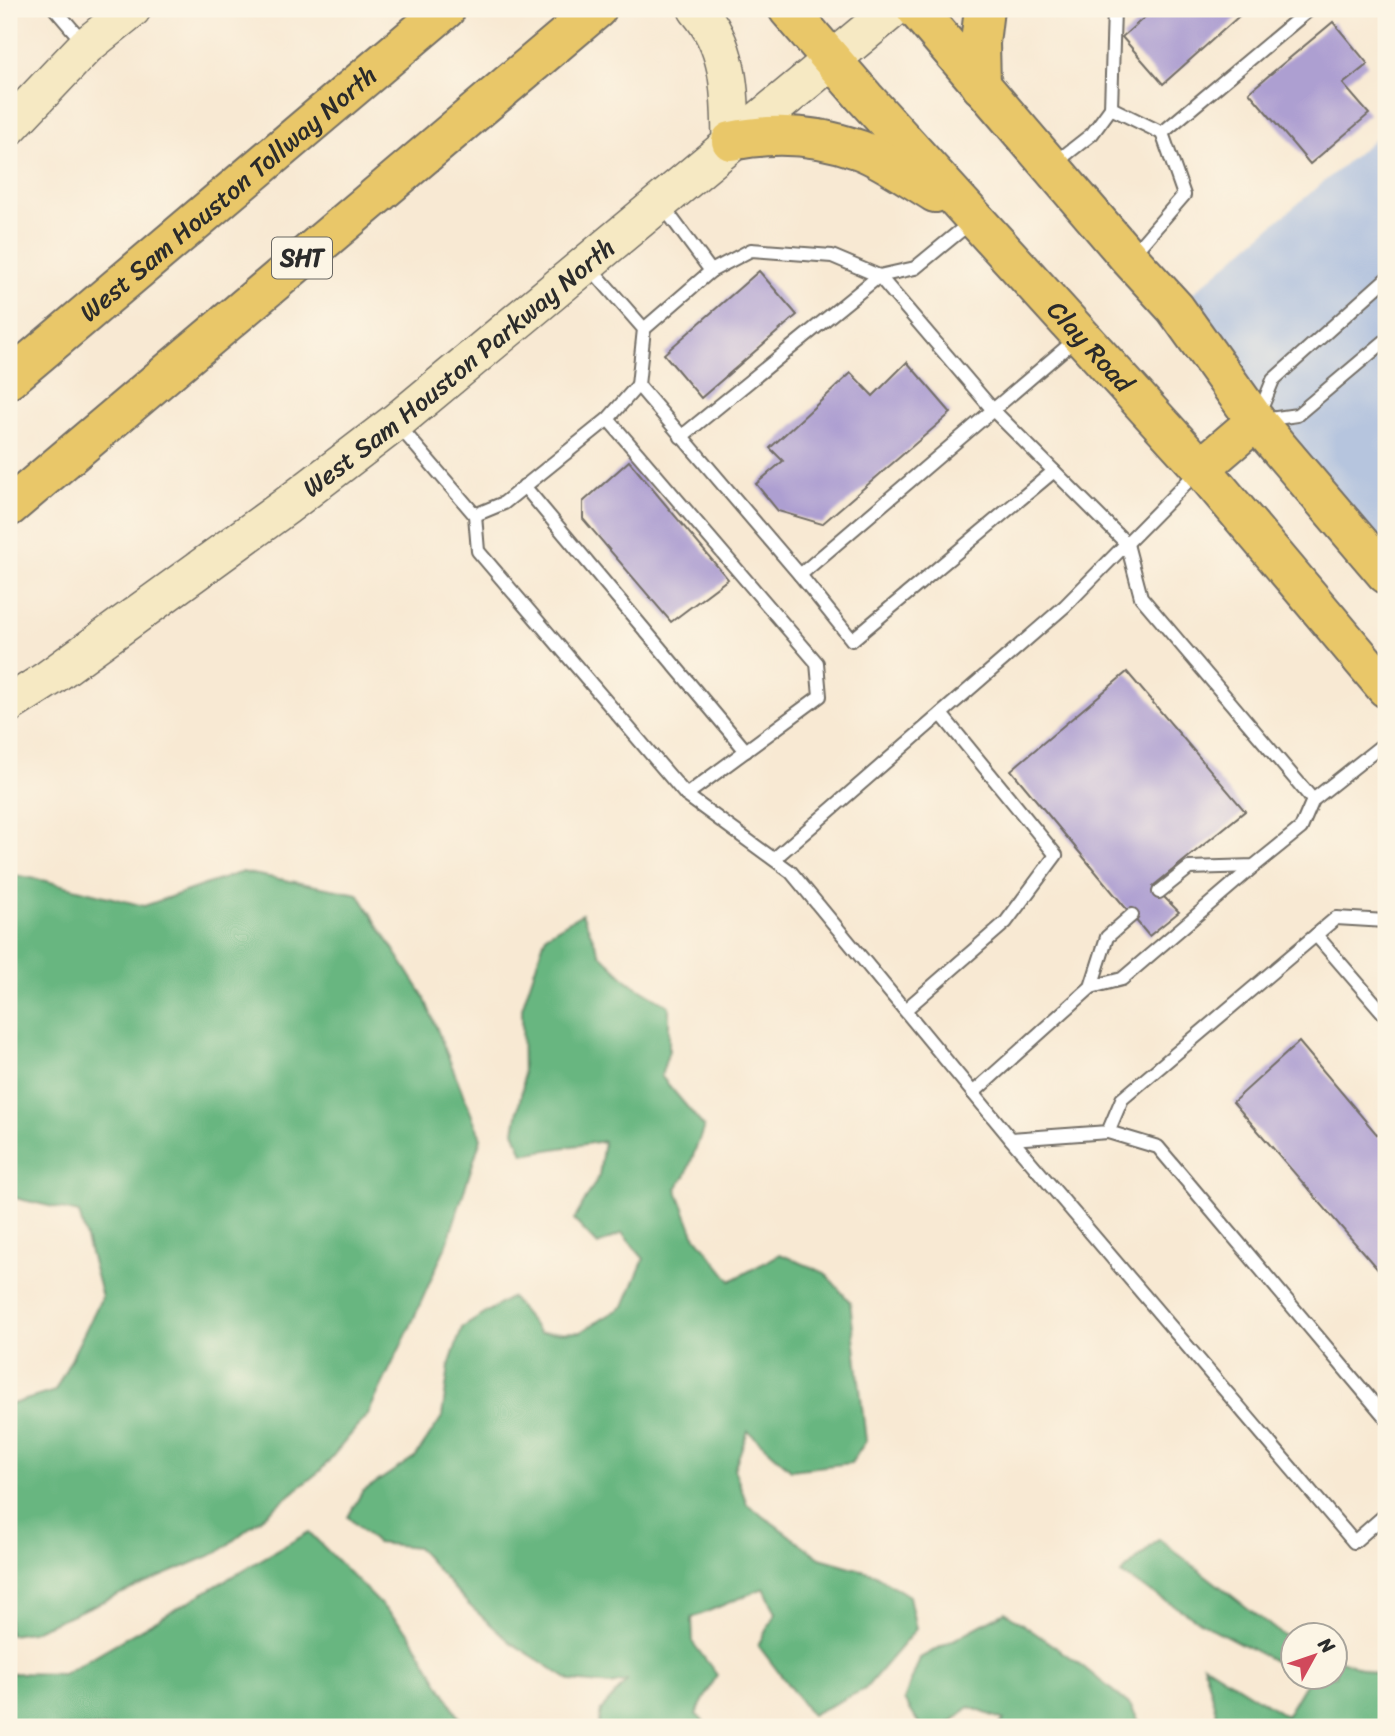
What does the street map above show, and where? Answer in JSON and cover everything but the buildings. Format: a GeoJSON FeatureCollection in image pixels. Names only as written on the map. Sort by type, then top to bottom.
{"type":"FeatureCollection","features":[{"type":"Feature","properties":{"kind":"main road"},"geometry":{"type":"LineString","coordinates":[[9,127],[86,46],[132,9]]}},
{"type":"Feature","properties":{"kind":"main road","name":"West Sam Houston Tollway North"},"geometry":{"type":"LineString","coordinates":[[9,379],[446,9]]}},
{"type":"Feature","properties":{"kind":"main road","name":"SHT"},"geometry":{"type":"LineString","coordinates":[[9,506],[596,9]]}},
{"type":"Feature","properties":{"kind":"main road"},"geometry":{"type":"LineString","coordinates":[[697,9],[714,34],[727,66],[731,141],[759,135],[822,138],[862,150],[971,215]]}},
{"type":"Feature","properties":{"kind":"main road","name":"Clay Road"},"geometry":{"type":"LineString","coordinates":[[788,9],[831,60],[1201,468],[1386,688]]}},
{"type":"Feature","properties":{"kind":"main road","name":"West Sam Houston Parkway North"},"geometry":{"type":"LineString","coordinates":[[9,704],[274,515],[396,422],[893,9]]}},
{"type":"Feature","properties":{"kind":"main road"},"geometry":{"type":"LineString","coordinates":[[916,9],[1175,308],[1256,421],[1386,574]]}},
{"type":"Feature","properties":{"kind":"main road"},"geometry":{"type":"LineString","coordinates":[[981,86],[984,9]]}},
{"type":"Feature","properties":{"kind":"main road"},"geometry":{"type":"LineString","coordinates":[[1201,468],[1256,421]]}},
{"type":"Feature","properties":{"kind":"lane"},"geometry":{"type":"LineString","coordinates":[[55,9],[86,46]]}},
{"type":"Feature","properties":{"kind":"lane"},"geometry":{"type":"LineString","coordinates":[[1162,133],[1310,9]]}},
{"type":"Feature","properties":{"kind":"lane"},"geometry":{"type":"LineString","coordinates":[[1052,166],[1092,135],[1111,108],[1116,11]]}},
{"type":"Feature","properties":{"kind":"lane"},"geometry":{"type":"LineString","coordinates":[[1111,108],[1162,133],[1184,195],[1129,258]]}},
{"type":"Feature","properties":{"kind":"lane"},"geometry":{"type":"LineString","coordinates":[[659,201],[711,271]]}},
{"type":"Feature","properties":{"kind":"lane"},"geometry":{"type":"LineString","coordinates":[[681,437],[879,276],[915,268],[971,215]]}},
{"type":"Feature","properties":{"kind":"lane"},"geometry":{"type":"LineString","coordinates":[[475,515],[504,503],[608,419],[638,386],[644,329],[711,271],[751,250],[832,256],[879,276],[993,410],[1127,544],[1141,597],[1313,800]]}},
{"type":"Feature","properties":{"kind":"lane"},"geometry":{"type":"LineString","coordinates":[[586,262],[644,329]]}},
{"type":"Feature","properties":{"kind":"lane"},"geometry":{"type":"LineString","coordinates":[[1256,421],[1273,380],[1386,279]]}},
{"type":"Feature","properties":{"kind":"lane"},"geometry":{"type":"LineString","coordinates":[[800,575],[1080,335]]}},
{"type":"Feature","properties":{"kind":"lane"},"geometry":{"type":"LineString","coordinates":[[1256,421],[1297,415],[1386,340]]}},
{"type":"Feature","properties":{"kind":"lane"},"geometry":{"type":"LineString","coordinates":[[638,386],[800,575],[852,640],[1054,471]]}},
{"type":"Feature","properties":{"kind":"lane"},"geometry":{"type":"LineString","coordinates":[[608,419],[817,663],[820,696],[686,795]]}},
{"type":"Feature","properties":{"kind":"lane"},"geometry":{"type":"LineString","coordinates":[[396,422],[475,515],[478,551],[686,795],[791,872],[1011,1139],[1354,1542],[1386,1514]]}},
{"type":"Feature","properties":{"kind":"lane"},"geometry":{"type":"LineString","coordinates":[[774,859],[1065,606],[1201,468]]}},
{"type":"Feature","properties":{"kind":"lane"},"geometry":{"type":"LineString","coordinates":[[524,486],[746,751]]}},
{"type":"Feature","properties":{"kind":"lane"},"geometry":{"type":"LineString","coordinates":[[905,1010],[1006,922],[1056,855],[941,714]]}},
{"type":"Feature","properties":{"kind":"lane"},"geometry":{"type":"LineString","coordinates":[[973,1093],[1091,987],[1122,979],[1301,828],[1313,800],[1386,741]]}},
{"type":"Feature","properties":{"kind":"lane"},"geometry":{"type":"LineString","coordinates":[[1159,892],[1189,868],[1254,866]]}},
{"type":"Feature","properties":{"kind":"lane"},"geometry":{"type":"LineString","coordinates":[[1091,987],[1107,937],[1132,915]]}},
{"type":"Feature","properties":{"kind":"lane"},"geometry":{"type":"LineString","coordinates":[[1108,1132],[1122,1099],[1336,918],[1386,920]]}},
{"type":"Feature","properties":{"kind":"lane"},"geometry":{"type":"LineString","coordinates":[[1316,935],[1386,1016]]}},
{"type":"Feature","properties":{"kind":"lane"},"geometry":{"type":"LineString","coordinates":[[1011,1139],[1108,1132],[1158,1147],[1386,1418]]}},
{"type":"Feature","properties":{"kind":"shaded area"},"geometry":{"type":"Polygon","coordinates":[[[1386,129],[1386,574],[1175,308],[1386,129]]]}},
{"type":"Feature","properties":{"kind":"green space"},"geometry":{"type":"Polygon","coordinates":[[[242,872],[358,894],[424,997],[481,1138],[448,1241],[410,1327],[368,1414],[321,1470],[219,1552],[31,1632],[9,1635],[9,1405],[55,1391],[102,1297],[79,1213],[15,1198],[9,1194],[9,874],[144,906],[242,872]]]}},
{"type":"Feature","properties":{"kind":"green space"},"geometry":{"type":"Polygon","coordinates":[[[582,914],[600,954],[629,982],[669,1006],[669,1050],[661,1076],[704,1127],[685,1177],[676,1188],[694,1234],[731,1281],[780,1254],[825,1273],[850,1302],[866,1441],[851,1463],[791,1470],[748,1431],[734,1469],[747,1504],[820,1558],[872,1573],[909,1596],[916,1629],[865,1689],[811,1715],[758,1645],[776,1613],[764,1588],[692,1618],[693,1643],[717,1675],[696,1714],[709,1727],[598,1727],[601,1710],[627,1681],[611,1685],[571,1681],[510,1642],[468,1604],[417,1547],[376,1543],[348,1517],[362,1492],[416,1456],[442,1417],[449,1366],[462,1328],[511,1297],[540,1333],[580,1332],[624,1306],[644,1259],[622,1233],[598,1245],[574,1220],[599,1176],[604,1141],[523,1154],[514,1131],[523,1085],[522,1008],[546,935],[582,914]]]}},
{"type":"Feature","properties":{"kind":"green space"},"geometry":{"type":"Polygon","coordinates":[[[309,1532],[409,1633],[465,1727],[9,1727],[9,1673],[63,1674],[309,1532]]]}},
{"type":"Feature","properties":{"kind":"green space"},"geometry":{"type":"Polygon","coordinates":[[[1159,1539],[1280,1633],[1280,1664],[1211,1628],[1121,1574],[1159,1539]]]}},
{"type":"Feature","properties":{"kind":"green space"},"geometry":{"type":"Polygon","coordinates":[[[1005,1612],[1081,1665],[1130,1705],[1142,1727],[998,1727],[1004,1720],[969,1707],[945,1727],[921,1727],[904,1700],[920,1658],[1005,1612]]]}},
{"type":"Feature","properties":{"kind":"green space"},"geometry":{"type":"Polygon","coordinates":[[[1203,1664],[1286,1716],[1301,1690],[1350,1690],[1350,1664],[1386,1678],[1386,1727],[1220,1727],[1203,1664]]]}}]}
